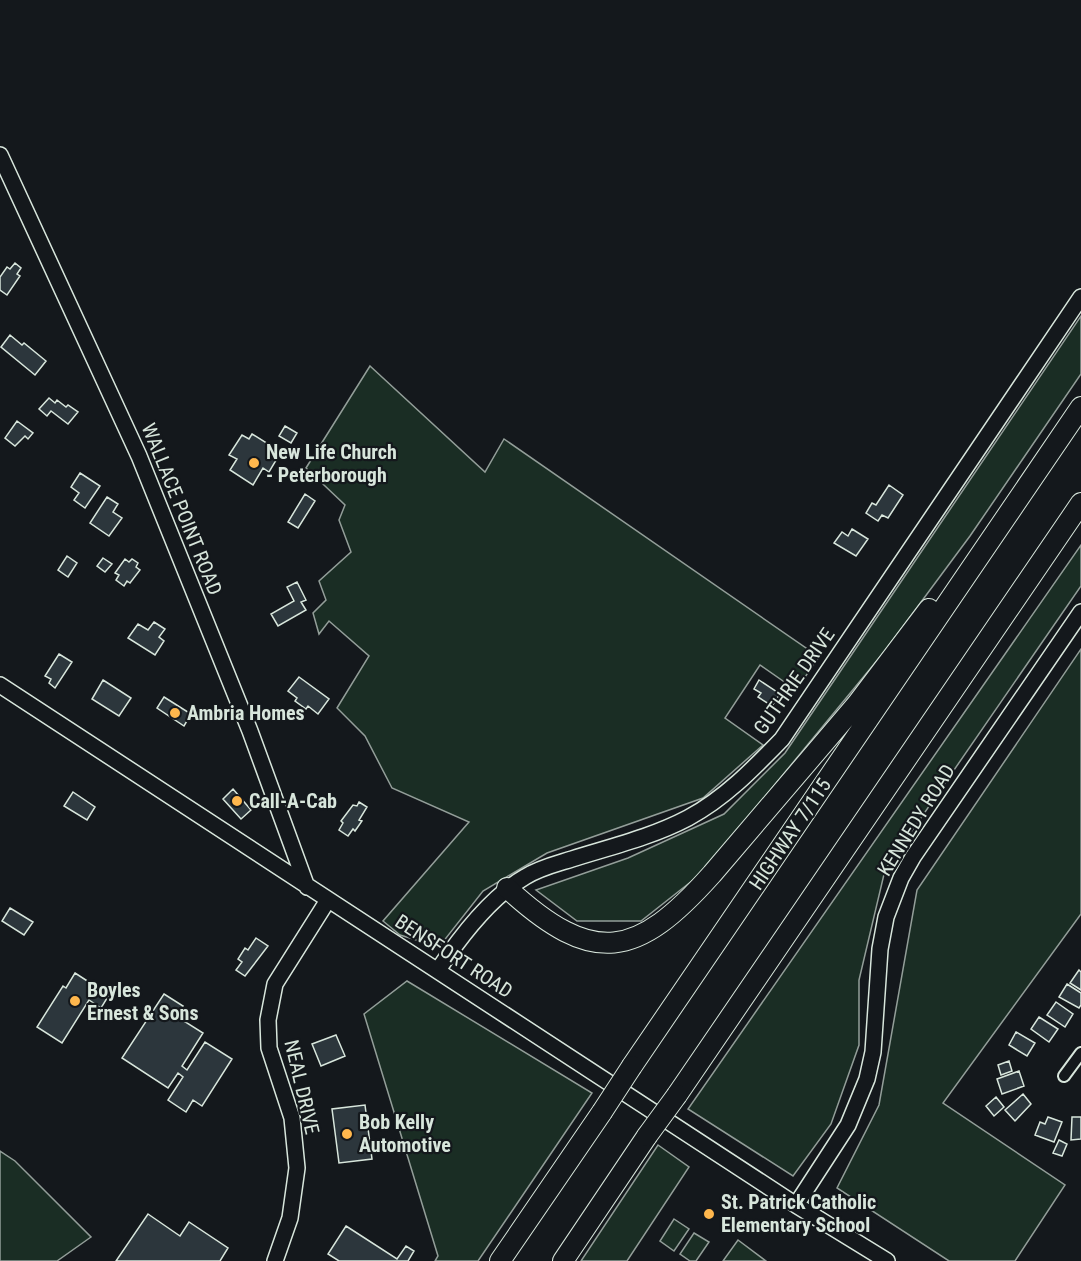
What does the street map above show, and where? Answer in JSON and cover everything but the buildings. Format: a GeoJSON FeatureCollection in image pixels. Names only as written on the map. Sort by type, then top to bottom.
{"type":"FeatureCollection","features":[{"type":"Feature","properties":{"kind":"highway","name":"HIGHWAY 7/115"},"geometry":{"type":"LineString","coordinates":[[500,1261],[1081,407]]}},
{"type":"Feature","properties":{"kind":"highway"},"geometry":{"type":"LineString","coordinates":[[563,1261],[1081,503]]}},
{"type":"Feature","properties":{"kind":"highway"},"geometry":{"type":"LineString","coordinates":[[1048,551],[1081,508]]}},
{"type":"Feature","properties":{"kind":"highway"},"geometry":{"type":"LineString","coordinates":[[507,888],[550,922],[578,938],[596,943],[612,944],[634,938],[665,922],[712,874],[857,704],[938,596],[979,558]]}},
{"type":"Feature","properties":{"kind":"street","name":"WALLACE POINT ROAD"},"geometry":{"type":"LineString","coordinates":[[0,155],[139,456],[250,731],[307,887]]}},
{"type":"Feature","properties":{"kind":"street","name":"GUTHRIE DRIVE"},"geometry":{"type":"LineString","coordinates":[[438,970],[482,914],[507,888],[526,876],[549,866],[686,820],[716,801],[751,771],[782,739],[1081,297]]}},
{"type":"Feature","properties":{"kind":"street","name":"KENNEDY ROAD"},"geometry":{"type":"LineString","coordinates":[[796,1205],[848,1125],[867,1078],[873,1052],[880,950],[886,917],[901,878],[1081,612]]}},
{"type":"Feature","properties":{"kind":"street","name":"BENSFORT ROAD"},"geometry":{"type":"LineString","coordinates":[[0,685],[796,1205],[887,1261]]}},
{"type":"Feature","properties":{"kind":"street","name":"NEAL DRIVE"},"geometry":{"type":"LineString","coordinates":[[275,1261],[290,1218],[297,1168],[292,1118],[268,1048],[268,1020],[275,984],[328,900]]}},
{"type":"Feature","properties":{"kind":"street"},"geometry":{"type":"LineString","coordinates":[[1064,1076],[1081,1053]]}},
{"type":"Feature","properties":{"kind":"green space"},"geometry":{"type":"Polygon","coordinates":[[[1081,316],[1081,374],[970,536],[884,652],[702,873],[641,921],[577,921],[536,890],[628,858],[724,814],[785,753],[1081,316]]]}},
{"type":"Feature","properties":{"kind":"green space"},"geometry":{"type":"Polygon","coordinates":[[[370,366],[485,472],[504,439],[819,657],[796,690],[760,665],[725,718],[763,745],[703,798],[547,853],[483,891],[439,947],[400,935],[383,921],[469,822],[392,788],[365,736],[337,708],[369,656],[329,621],[319,634],[313,613],[326,600],[319,581],[351,552],[339,520],[345,505],[306,468],[370,366]]]}},
{"type":"Feature","properties":{"kind":"green space"},"geometry":{"type":"Polygon","coordinates":[[[1081,545],[1081,586],[885,870],[859,980],[859,1045],[831,1124],[793,1176],[688,1109],[1081,545]]]}},
{"type":"Feature","properties":{"kind":"green space"},"geometry":{"type":"Polygon","coordinates":[[[1081,649],[1081,914],[943,1103],[1065,1185],[1015,1261],[949,1261],[837,1188],[879,1105],[917,890],[1081,649]]]}},
{"type":"Feature","properties":{"kind":"green space"},"geometry":{"type":"Polygon","coordinates":[[[407,981],[592,1093],[478,1261],[435,1261],[438,1256],[364,1014],[407,981]]]}},
{"type":"Feature","properties":{"kind":"green space"},"geometry":{"type":"Polygon","coordinates":[[[658,1145],[689,1167],[627,1261],[581,1261],[658,1145]]]}},
{"type":"Feature","properties":{"kind":"green space"},"geometry":{"type":"Polygon","coordinates":[[[0,1151],[15,1161],[91,1237],[57,1261],[0,1261],[0,1151]]]}},
{"type":"Feature","properties":{"kind":"green space"},"geometry":{"type":"Polygon","coordinates":[[[674,1219],[689,1229],[674,1251],[660,1241],[674,1219]]]}},
{"type":"Feature","properties":{"kind":"green space"},"geometry":{"type":"Polygon","coordinates":[[[694,1233],[709,1242],[696,1261],[690,1261],[680,1254],[694,1233]]]}},
{"type":"Feature","properties":{"kind":"green space"},"geometry":{"type":"Polygon","coordinates":[[[738,1240],[766,1261],[723,1261],[738,1240]]]}},
{"type":"Feature","properties":{"kind":"place","name":"New Life Church - Peterborough"},"geometry":{"type":"Point","coordinates":[254,463]}},
{"type":"Feature","properties":{"kind":"place","name":"Ambria Homes"},"geometry":{"type":"Point","coordinates":[175,713]}},
{"type":"Feature","properties":{"kind":"place","name":"Call-A-Cab"},"geometry":{"type":"Point","coordinates":[237,801]}},
{"type":"Feature","properties":{"kind":"place","name":"Boyles Ernest & Sons"},"geometry":{"type":"Point","coordinates":[75,1001]}},
{"type":"Feature","properties":{"kind":"place","name":"Bob Kelly Automotive"},"geometry":{"type":"Point","coordinates":[347,1134]}},
{"type":"Feature","properties":{"kind":"place","name":"St. Patrick Catholic Elementary School"},"geometry":{"type":"Point","coordinates":[709,1214]}}]}
